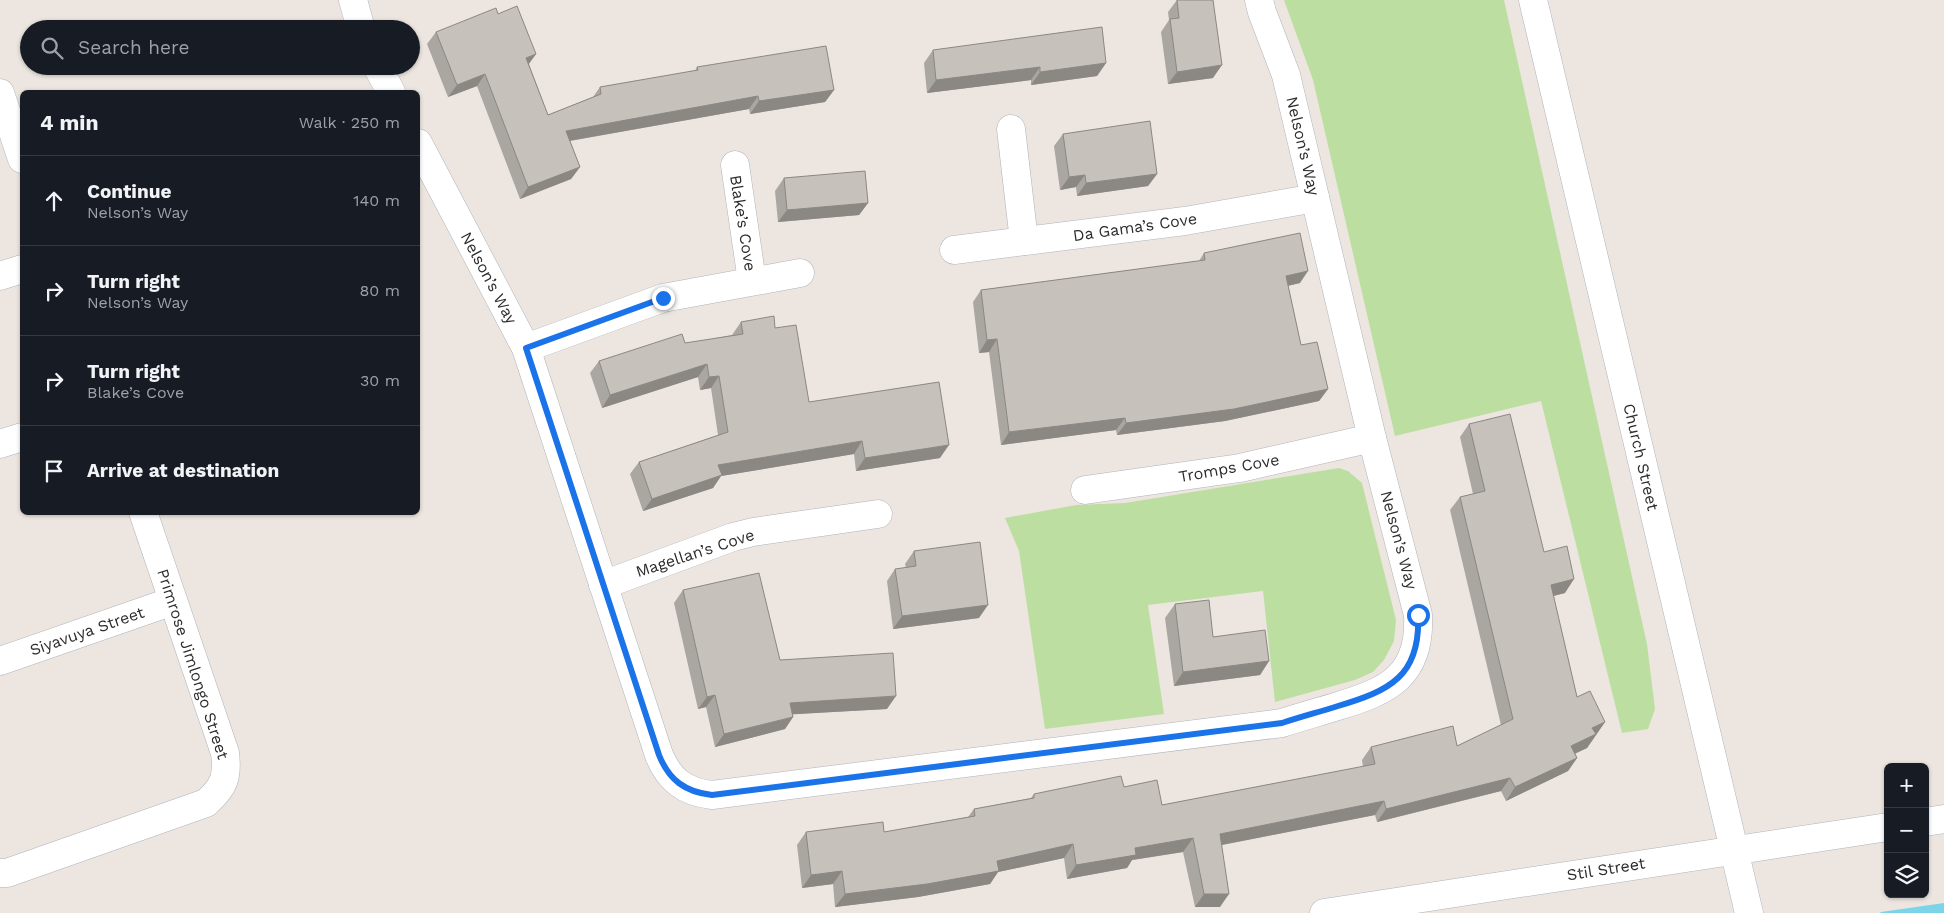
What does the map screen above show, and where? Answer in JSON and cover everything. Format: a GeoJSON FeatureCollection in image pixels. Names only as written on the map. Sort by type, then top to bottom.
{"type":"FeatureCollection","features":[{"type":"Feature","properties":{"kind":"street"},"geometry":{"type":"LineString","coordinates":[[353,0],[359,20]]}},
{"type":"Feature","properties":{"kind":"street","name":"Nelson’s Way"},"geometry":{"type":"LineString","coordinates":[[420,147],[526,348],[663,766],[678,784],[700,794],[712,795],[1282,723],[1368,697],[1386,689],[1401,675],[1412,658],[1419,630],[1418,615],[1372,438],[1286,75],[1259,0]]}},
{"type":"Feature","properties":{"kind":"street","name":"Church Street"},"geometry":{"type":"LineString","coordinates":[[1533,0],[1749,913]]}},
{"type":"Feature","properties":{"kind":"street"},"geometry":{"type":"LineString","coordinates":[[382,75],[390,90]]}},
{"type":"Feature","properties":{"kind":"street"},"geometry":{"type":"LineString","coordinates":[[1,99],[20,153]]}},
{"type":"Feature","properties":{"kind":"street"},"geometry":{"type":"LineString","coordinates":[[1011,129],[1024,241]]}},
{"type":"Feature","properties":{"kind":"street","name":"Blake’s Cove"},"geometry":{"type":"LineString","coordinates":[[735,165],[752,281]]}},
{"type":"Feature","properties":{"kind":"street","name":"Da Gama’s Cove"},"geometry":{"type":"LineString","coordinates":[[954,250],[1185,221],[1315,198]]}},
{"type":"Feature","properties":{"kind":"street"},"geometry":{"type":"LineString","coordinates":[[0,276],[20,270]]}},
{"type":"Feature","properties":{"kind":"street","name":"Blake’s Cove"},"geometry":{"type":"LineString","coordinates":[[526,348],[663,298],[800,273]]}},
{"type":"Feature","properties":{"kind":"street"},"geometry":{"type":"LineString","coordinates":[[0,444],[20,438]]}},
{"type":"Feature","properties":{"kind":"street","name":"Tromps Cove"},"geometry":{"type":"LineString","coordinates":[[1085,490],[1240,468],[1372,438]]}},
{"type":"Feature","properties":{"kind":"street","name":"Magellan’s Cove"},"geometry":{"type":"LineString","coordinates":[[603,585],[733,537],[753,532],[878,514]]}},
{"type":"Feature","properties":{"kind":"street","name":"Primrose Jimlongo Street"},"geometry":{"type":"LineString","coordinates":[[0,873],[7,873],[206,802],[224,782],[227,768],[225,753],[144,515]]}},
{"type":"Feature","properties":{"kind":"street","name":"Siyavuya Street"},"geometry":{"type":"LineString","coordinates":[[0,661],[173,601]]}},
{"type":"Feature","properties":{"kind":"street"},"geometry":{"type":"LineString","coordinates":[[1929,821],[1944,819]]}},
{"type":"Feature","properties":{"kind":"street","name":"Stil Street"},"geometry":{"type":"LineString","coordinates":[[1324,913],[1884,828]]}},
{"type":"Feature","properties":{"kind":"green space"},"geometry":{"type":"Polygon","coordinates":[[[1284,0],[1504,0],[1647,644],[1655,709],[1648,729],[1622,733],[1541,401],[1395,436],[1313,80],[1284,0]]]}},
{"type":"Feature","properties":{"kind":"green space"},"geometry":{"type":"Polygon","coordinates":[[[1339,468],[1348,471],[1362,483],[1396,620],[1394,641],[1384,660],[1373,672],[1355,680],[1275,702],[1263,591],[1148,605],[1164,714],[1045,729],[1019,551],[1005,518],[1076,505],[1125,503],[1339,468]]]}},
{"type":"Feature","properties":{"kind":"water"},"geometry":{"type":"Polygon","coordinates":[[[1944,903],[1944,913],[1880,913],[1881,912],[1944,903]]]}},
{"type":"Feature","properties":{"kind":"building"},"geometry":{"type":"Polygon","coordinates":[[[1177,0],[1213,0],[1222,65],[1177,72],[1170,19],[1179,18],[1177,0]]]}},
{"type":"Feature","properties":{"kind":"building"},"geometry":{"type":"Polygon","coordinates":[[[517,6],[536,54],[526,58],[548,115],[601,94],[600,87],[698,70],[697,67],[826,46],[834,90],[759,101],[758,96],[566,131],[580,167],[528,187],[485,74],[457,85],[436,32],[496,8],[498,14],[517,6]]]}},
{"type":"Feature","properties":{"kind":"building"},"geometry":{"type":"Polygon","coordinates":[[[1102,27],[1106,63],[1040,72],[1040,67],[936,80],[933,50],[1102,27]]]}},
{"type":"Feature","properties":{"kind":"building"},"geometry":{"type":"Polygon","coordinates":[[[1150,121],[1157,174],[1086,183],[1085,175],[1069,177],[1063,134],[1150,121]]]}},
{"type":"Feature","properties":{"kind":"building"},"geometry":{"type":"Polygon","coordinates":[[[865,171],[868,203],[787,210],[784,178],[865,171]]]}},
{"type":"Feature","properties":{"kind":"building"},"geometry":{"type":"Polygon","coordinates":[[[1300,233],[1308,271],[1286,276],[1301,345],[1317,342],[1328,389],[1234,409],[1126,423],[1125,418],[1009,432],[997,339],[987,340],[981,290],[1205,260],[1204,253],[1300,233]]]}},
{"type":"Feature","properties":{"kind":"building"},"geometry":{"type":"Polygon","coordinates":[[[774,316],[775,328],[796,325],[809,402],[939,382],[949,445],[865,458],[862,441],[718,465],[722,475],[652,499],[639,462],[728,432],[719,376],[709,377],[707,364],[610,395],[599,361],[682,334],[685,343],[743,334],[741,322],[774,316]]]}},
{"type":"Feature","properties":{"kind":"building"},"geometry":{"type":"Polygon","coordinates":[[[1510,414],[1544,552],[1567,546],[1574,579],[1551,585],[1577,697],[1590,691],[1605,722],[1592,728],[1596,734],[1571,746],[1577,758],[1515,787],[1510,778],[1386,809],[1384,801],[1220,834],[1229,894],[1204,894],[1193,838],[1135,848],[1136,855],[1076,865],[1073,844],[997,861],[999,871],[927,884],[845,894],[842,871],[811,875],[806,832],[883,822],[884,832],[975,816],[974,809],[1034,798],[1034,794],[1121,776],[1124,787],[1157,780],[1162,805],[1375,764],[1371,747],[1453,726],[1457,746],[1513,719],[1460,497],[1485,491],[1469,424],[1510,414]]]}},
{"type":"Feature","properties":{"kind":"building"},"geometry":{"type":"Polygon","coordinates":[[[980,542],[988,605],[902,616],[895,569],[916,566],[914,551],[980,542]]]}},
{"type":"Feature","properties":{"kind":"building"},"geometry":{"type":"Polygon","coordinates":[[[759,573],[780,660],[893,653],[896,696],[790,703],[793,717],[724,734],[715,695],[707,697],[683,590],[759,573]]]}},
{"type":"Feature","properties":{"kind":"building"},"geometry":{"type":"Polygon","coordinates":[[[1209,600],[1213,637],[1265,630],[1269,661],[1183,672],[1175,604],[1209,600]]]}},
{"type":"Feature","properties":{"kind":"route"},"geometry":{"type":"LineString","coordinates":[[663,298],[526,348],[663,766],[678,784],[688,790],[712,795],[1282,723],[1368,697],[1386,689],[1401,675],[1412,658],[1419,630],[1418,615]]}}]}
